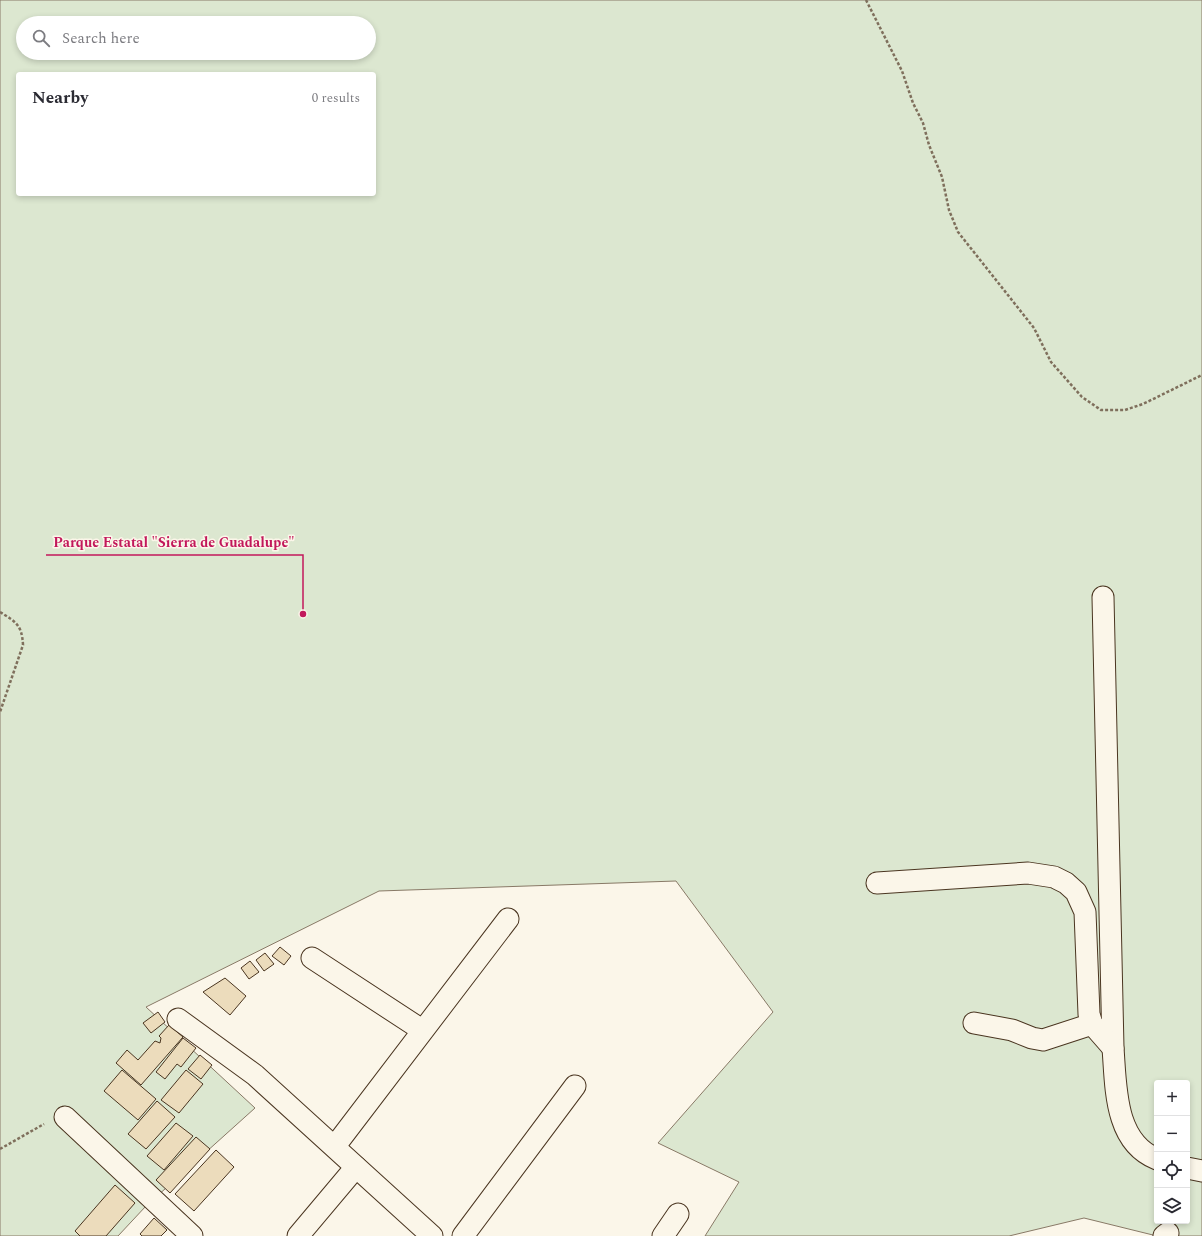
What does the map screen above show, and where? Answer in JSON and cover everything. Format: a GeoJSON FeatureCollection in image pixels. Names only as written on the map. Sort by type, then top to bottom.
{"type":"FeatureCollection","features":[{"type":"Feature","properties":{"kind":"street"},"geometry":{"type":"LineString","coordinates":[[1103,597],[1113,1048],[1116,1092],[1124,1126],[1138,1146],[1154,1158]]}},
{"type":"Feature","properties":{"kind":"street"},"geometry":{"type":"LineString","coordinates":[[877,883],[1028,873],[1054,877],[1066,883],[1076,892],[1086,912],[1089,1014],[1092,1024],[1113,1048]]}},
{"type":"Feature","properties":{"kind":"street"},"geometry":{"type":"LineString","coordinates":[[335,1146],[508,919]]}},
{"type":"Feature","properties":{"kind":"street"},"geometry":{"type":"LineString","coordinates":[[312,958],[422,1030]]}},
{"type":"Feature","properties":{"kind":"street"},"geometry":{"type":"LineString","coordinates":[[178,1019],[255,1074],[432,1236]]}},
{"type":"Feature","properties":{"kind":"street"},"geometry":{"type":"LineString","coordinates":[[974,1023],[1012,1030],[1032,1038],[1043,1040],[1092,1024]]}},
{"type":"Feature","properties":{"kind":"street"},"geometry":{"type":"LineString","coordinates":[[463,1236],[575,1086]]}},
{"type":"Feature","properties":{"kind":"street"},"geometry":{"type":"LineString","coordinates":[[65,1117],[192,1236]]}},
{"type":"Feature","properties":{"kind":"street"},"geometry":{"type":"LineString","coordinates":[[298,1236],[356,1167]]}},
{"type":"Feature","properties":{"kind":"street"},"geometry":{"type":"LineString","coordinates":[[1190,1169],[1202,1171]]}},
{"type":"Feature","properties":{"kind":"street"},"geometry":{"type":"LineString","coordinates":[[663,1236],[678,1214]]}},
{"type":"Feature","properties":{"kind":"path"},"geometry":{"type":"LineString","coordinates":[[866,0],[902,71],[913,103],[923,123],[929,145],[942,177],[949,210],[958,232],[1034,328],[1050,362],[1082,397],[1101,410],[1125,410],[1143,404],[1202,375]]}},
{"type":"Feature","properties":{"kind":"path"},"geometry":{"type":"LineString","coordinates":[[0,612],[17,623],[22,634],[23,645],[0,712]]}},
{"type":"Feature","properties":{"kind":"path"},"geometry":{"type":"LineString","coordinates":[[0,1149],[53,1120],[65,1117]]}},
{"type":"Feature","properties":{"kind":"green space"},"geometry":{"type":"Polygon","coordinates":[[[0,0],[1202,0],[1202,1236],[1157,1236],[1084,1218],[1009,1236],[705,1236],[739,1182],[658,1143],[773,1012],[676,881],[379,891],[146,1007],[255,1108],[146,1206],[118,1236],[0,1236],[0,0]]]}},
{"type":"Feature","properties":{"kind":"building"},"geometry":{"type":"Polygon","coordinates":[[[280,947],[291,956],[284,965],[272,956],[280,947]]]}},
{"type":"Feature","properties":{"kind":"building"},"geometry":{"type":"Polygon","coordinates":[[[265,953],[274,964],[264,971],[256,960],[265,953]]]}},
{"type":"Feature","properties":{"kind":"building"},"geometry":{"type":"Polygon","coordinates":[[[250,961],[259,972],[249,979],[241,968],[250,961]]]}},
{"type":"Feature","properties":{"kind":"building"},"geometry":{"type":"Polygon","coordinates":[[[225,978],[246,996],[230,1015],[203,992],[225,978]]]}},
{"type":"Feature","properties":{"kind":"building"},"geometry":{"type":"Polygon","coordinates":[[[158,1012],[165,1022],[151,1033],[143,1023],[158,1012]]]}},
{"type":"Feature","properties":{"kind":"building"},"geometry":{"type":"Polygon","coordinates":[[[169,1025],[183,1037],[141,1085],[116,1063],[127,1050],[138,1060],[155,1041],[160,1043],[161,1038],[159,1036],[169,1025]]]}},
{"type":"Feature","properties":{"kind":"building"},"geometry":{"type":"Polygon","coordinates":[[[183,1038],[196,1048],[181,1067],[177,1064],[165,1079],[156,1072],[183,1038]]]}},
{"type":"Feature","properties":{"kind":"building"},"geometry":{"type":"Polygon","coordinates":[[[200,1055],[212,1065],[201,1079],[188,1069],[200,1055]]]}},
{"type":"Feature","properties":{"kind":"building"},"geometry":{"type":"Polygon","coordinates":[[[122,1070],[156,1099],[138,1120],[104,1091],[122,1070]]]}},
{"type":"Feature","properties":{"kind":"building"},"geometry":{"type":"Polygon","coordinates":[[[186,1070],[203,1084],[179,1113],[161,1100],[186,1070]]]}},
{"type":"Feature","properties":{"kind":"building"},"geometry":{"type":"Polygon","coordinates":[[[157,1101],[175,1117],[146,1149],[128,1134],[157,1101]]]}},
{"type":"Feature","properties":{"kind":"building"},"geometry":{"type":"Polygon","coordinates":[[[176,1123],[193,1136],[164,1170],[147,1156],[176,1123]]]}},
{"type":"Feature","properties":{"kind":"building"},"geometry":{"type":"Polygon","coordinates":[[[196,1137],[210,1149],[170,1193],[156,1180],[196,1137]]]}},
{"type":"Feature","properties":{"kind":"building"},"geometry":{"type":"Polygon","coordinates":[[[216,1150],[234,1167],[194,1211],[175,1194],[216,1150]]]}},
{"type":"Feature","properties":{"kind":"building"},"geometry":{"type":"Polygon","coordinates":[[[115,1185],[135,1203],[106,1236],[80,1236],[75,1231],[115,1185]]]}},
{"type":"Feature","properties":{"kind":"building"},"geometry":{"type":"Polygon","coordinates":[[[154,1218],[167,1230],[161,1236],[142,1236],[140,1234],[154,1218]]]}},
{"type":"Feature","properties":{"kind":"place","name":"Parque Estatal \"Sierra de Guadalupe\""},"geometry":{"type":"Point","coordinates":[303,614]}}]}
